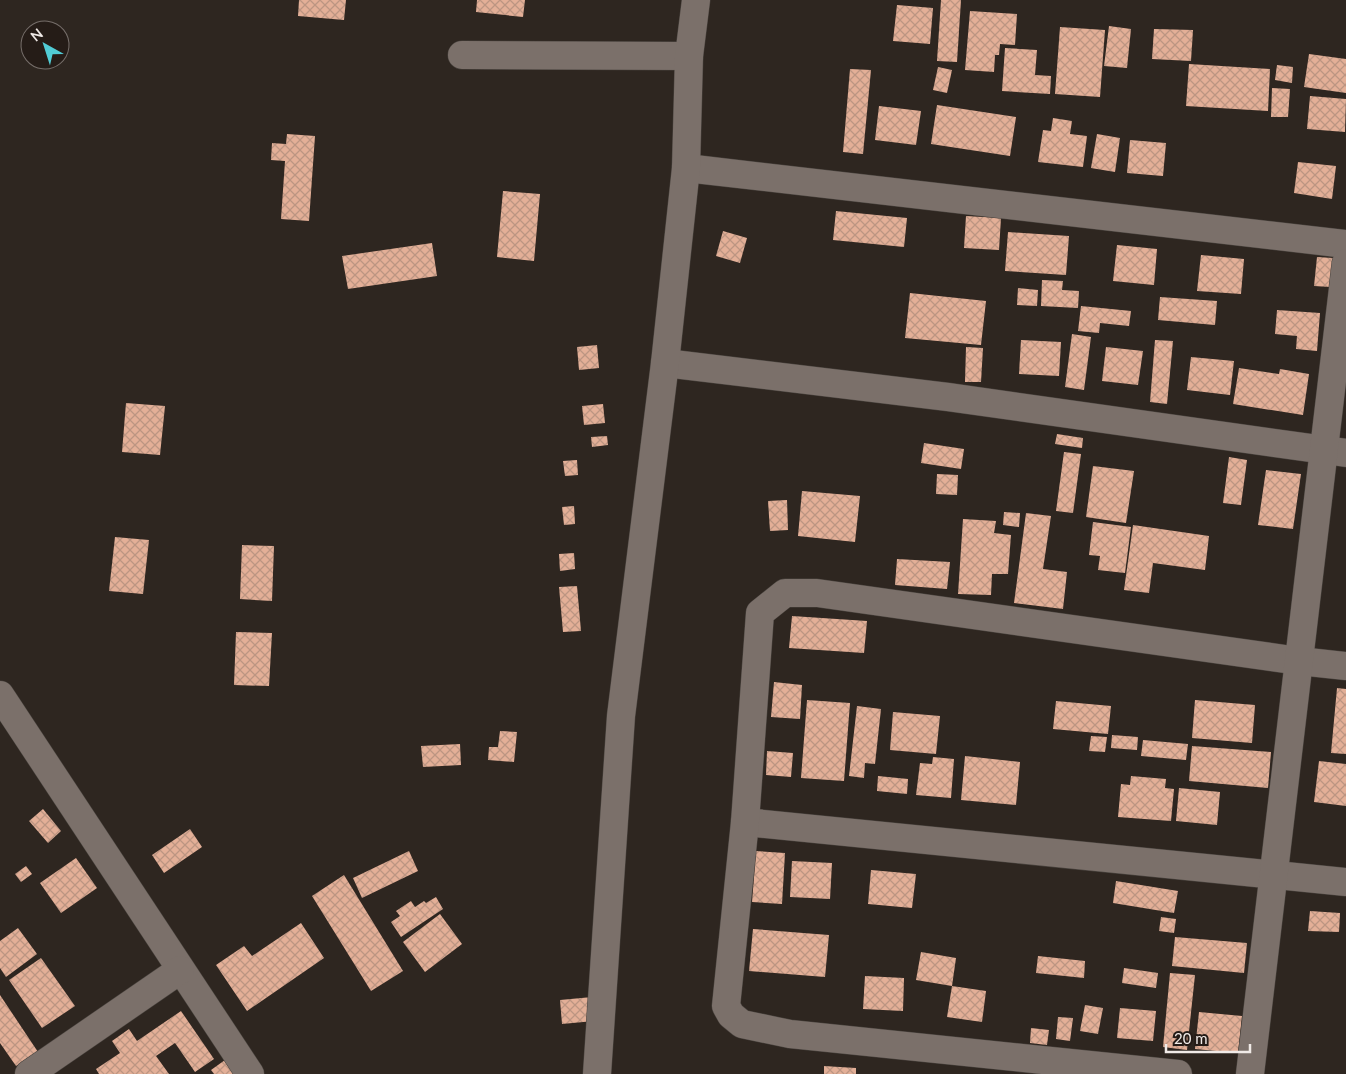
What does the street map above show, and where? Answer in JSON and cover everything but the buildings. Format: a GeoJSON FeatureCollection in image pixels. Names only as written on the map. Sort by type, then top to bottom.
{"type":"FeatureCollection","features":[{"type":"Feature","properties":{"kind":"street"},"geometry":{"type":"LineString","coordinates":[[597,1074],[621,716],[665,363],[686,168],[689,56],[696,0]]}},
{"type":"Feature","properties":{"kind":"street"},"geometry":{"type":"LineString","coordinates":[[462,56],[689,56]]}},
{"type":"Feature","properties":{"kind":"street"},"geometry":{"type":"LineString","coordinates":[[686,168],[1346,244]]}},
{"type":"Feature","properties":{"kind":"street"},"geometry":{"type":"LineString","coordinates":[[1250,1074],[1299,661],[1335,451],[1346,263]]}},
{"type":"Feature","properties":{"kind":"street"},"geometry":{"type":"LineString","coordinates":[[665,363],[948,397],[1335,451]]}},
{"type":"Feature","properties":{"kind":"street"},"geometry":{"type":"LineString","coordinates":[[1178,1074],[790,1034],[742,1024],[731,1015],[726,1006],[745,822],[760,614],[785,593],[817,593],[1346,666]]}},
{"type":"Feature","properties":{"kind":"street"},"geometry":{"type":"LineString","coordinates":[[0,695],[250,1074]]}},
{"type":"Feature","properties":{"kind":"street"},"geometry":{"type":"LineString","coordinates":[[745,822],[1346,882]]}},
{"type":"Feature","properties":{"kind":"street"},"geometry":{"type":"LineString","coordinates":[[29,1074],[180,970]]}}]}
